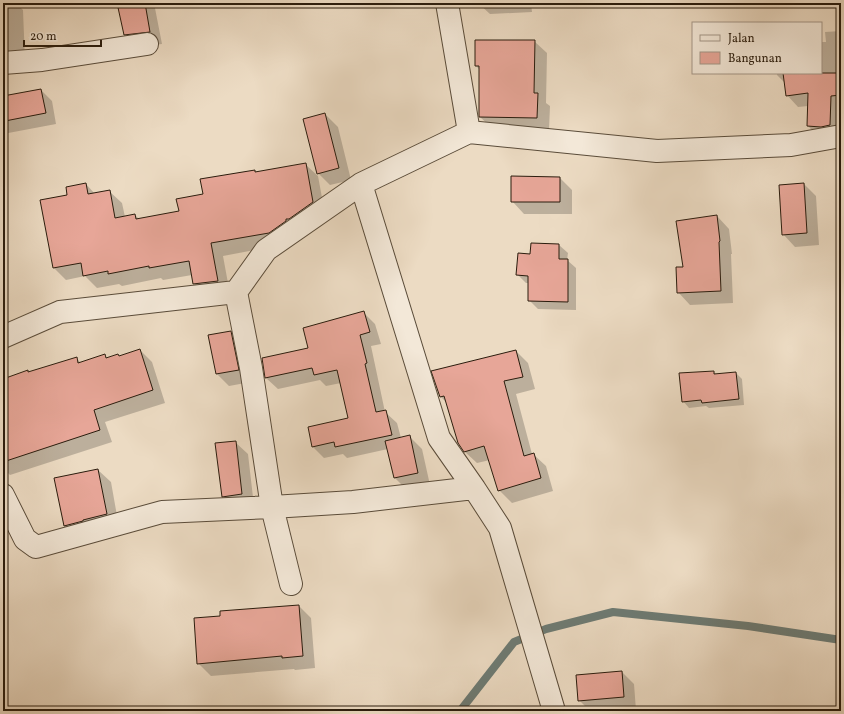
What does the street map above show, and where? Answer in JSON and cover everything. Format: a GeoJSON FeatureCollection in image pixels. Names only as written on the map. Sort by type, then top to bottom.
{"type":"FeatureCollection","features":[{"type":"Feature","properties":{"kind":"street"},"geometry":{"type":"LineString","coordinates":[[447,3],[469,132]]}},
{"type":"Feature","properties":{"kind":"street"},"geometry":{"type":"LineString","coordinates":[[3,63],[42,60],[147,44]]}},
{"type":"Feature","properties":{"kind":"street"},"geometry":{"type":"LineString","coordinates":[[291,584],[272,508],[251,368],[236,292],[266,250],[361,184],[469,132],[657,151],[791,145],[841,136]]}},
{"type":"Feature","properties":{"kind":"street"},"geometry":{"type":"LineString","coordinates":[[361,184],[439,438],[500,528],[554,711]]}},
{"type":"Feature","properties":{"kind":"street"},"geometry":{"type":"LineString","coordinates":[[3,337],[60,312],[236,292]]}},
{"type":"Feature","properties":{"kind":"street"},"geometry":{"type":"LineString","coordinates":[[3,495],[25,539],[36,547],[41,547],[162,512],[272,508],[353,502],[474,488]]}},
{"type":"Feature","properties":{"kind":"building"},"geometry":{"type":"Polygon","coordinates":[[[117,3],[145,3],[150,32],[124,35],[117,3]]]}},
{"type":"Feature","properties":{"kind":"building"},"geometry":{"type":"Polygon","coordinates":[[[475,40],[535,40],[534,93],[538,93],[537,118],[479,117],[479,66],[475,66],[475,40]]]}},
{"type":"Feature","properties":{"kind":"building"},"geometry":{"type":"Polygon","coordinates":[[[841,73],[841,95],[831,96],[830,125],[821,127],[807,126],[808,93],[786,96],[783,74],[841,73]]]}},
{"type":"Feature","properties":{"kind":"building"},"geometry":{"type":"Polygon","coordinates":[[[41,89],[46,113],[5,121],[3,96],[41,89]]]}},
{"type":"Feature","properties":{"kind":"building"},"geometry":{"type":"Polygon","coordinates":[[[325,113],[339,168],[317,174],[303,119],[325,113]]]}},
{"type":"Feature","properties":{"kind":"building"},"geometry":{"type":"Polygon","coordinates":[[[306,163],[313,202],[289,219],[286,219],[286,221],[269,233],[211,243],[218,281],[193,284],[189,261],[149,268],[149,266],[108,274],[108,271],[83,276],[81,263],[53,268],[40,200],[67,195],[66,187],[86,183],[88,194],[110,190],[115,218],[135,214],[136,219],[179,211],[176,199],[203,194],[200,179],[255,170],[255,172],[306,163]]]}},
{"type":"Feature","properties":{"kind":"building"},"geometry":{"type":"Polygon","coordinates":[[[511,176],[560,177],[560,202],[511,202],[511,176]]]}},
{"type":"Feature","properties":{"kind":"building"},"geometry":{"type":"Polygon","coordinates":[[[804,183],[807,233],[782,235],[779,185],[804,183]]]}},
{"type":"Feature","properties":{"kind":"building"},"geometry":{"type":"Polygon","coordinates":[[[717,215],[720,241],[721,291],[677,293],[676,267],[683,267],[676,221],[717,215]]]}},
{"type":"Feature","properties":{"kind":"building"},"geometry":{"type":"Polygon","coordinates":[[[531,243],[559,244],[559,259],[568,259],[568,302],[528,301],[528,276],[516,275],[518,253],[530,254],[531,243]]]}},
{"type":"Feature","properties":{"kind":"building"},"geometry":{"type":"Polygon","coordinates":[[[364,311],[370,332],[360,335],[367,363],[365,364],[376,412],[386,410],[392,435],[335,447],[334,442],[312,447],[308,427],[348,418],[337,370],[314,375],[312,368],[265,378],[262,358],[308,348],[303,328],[364,311]]]}},
{"type":"Feature","properties":{"kind":"building"},"geometry":{"type":"Polygon","coordinates":[[[231,331],[239,370],[216,374],[208,335],[231,331]]]}},
{"type":"Feature","properties":{"kind":"building"},"geometry":{"type":"Polygon","coordinates":[[[140,349],[153,390],[94,410],[100,430],[3,462],[3,379],[28,370],[28,372],[77,357],[78,363],[105,354],[106,358],[118,354],[119,356],[140,349]]]}},
{"type":"Feature","properties":{"kind":"building"},"geometry":{"type":"Polygon","coordinates":[[[516,350],[523,377],[504,381],[524,456],[534,453],[541,478],[498,491],[484,446],[464,452],[458,443],[444,396],[440,397],[431,371],[516,350]]]}},
{"type":"Feature","properties":{"kind":"building"},"geometry":{"type":"Polygon","coordinates":[[[714,371],[714,374],[736,372],[739,399],[702,403],[701,400],[682,402],[679,373],[714,371]]]}},
{"type":"Feature","properties":{"kind":"building"},"geometry":{"type":"Polygon","coordinates":[[[410,435],[418,473],[394,478],[385,441],[410,435]]]}},
{"type":"Feature","properties":{"kind":"building"},"geometry":{"type":"Polygon","coordinates":[[[236,441],[242,494],[222,497],[215,443],[236,441]]]}},
{"type":"Feature","properties":{"kind":"building"},"geometry":{"type":"Polygon","coordinates":[[[98,469],[107,514],[64,526],[54,478],[98,469]]]}},
{"type":"Feature","properties":{"kind":"building"},"geometry":{"type":"Polygon","coordinates":[[[299,605],[303,656],[282,658],[282,656],[197,664],[194,618],[220,616],[220,611],[299,605]]]}},
{"type":"Feature","properties":{"kind":"building"},"geometry":{"type":"Polygon","coordinates":[[[622,671],[624,697],[578,701],[576,675],[622,671]]]}},
{"type":"Feature","properties":{"kind":"waterway"},"geometry":{"type":"LineString","coordinates":[[460,711],[514,642],[546,629],[613,612],[748,626],[841,640]]}}]}
